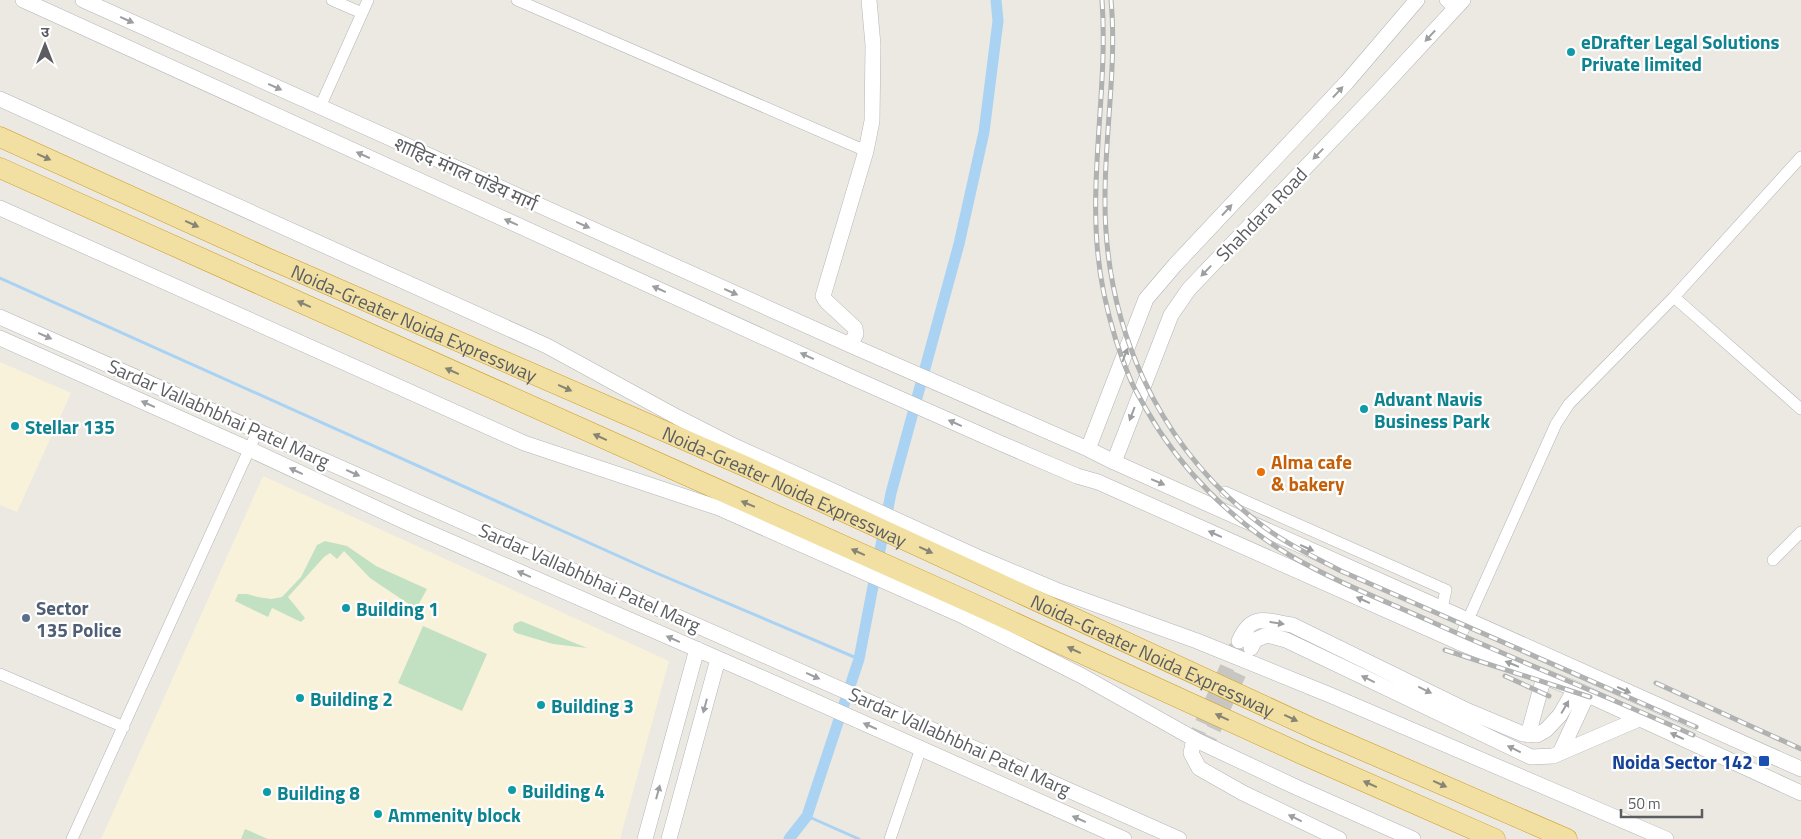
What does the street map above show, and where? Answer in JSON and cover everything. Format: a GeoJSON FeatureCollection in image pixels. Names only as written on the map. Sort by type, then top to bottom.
{"type":"FeatureCollection","features":[{"type":"Feature","properties":{"kind":"highway","name":"Noida-Greater Noida Expressway"},"geometry":{"type":"LineString","coordinates":[[0,137],[267,258],[749,468],[803,485],[979,566],[1314,729],[1567,839]]}},
{"type":"Feature","properties":{"kind":"highway","name":"Noida-Greater Noida Expressway"},"geometry":{"type":"LineString","coordinates":[[0,168],[791,532],[1495,839]]}},
{"type":"Feature","properties":{"kind":"street"},"geometry":{"type":"LineString","coordinates":[[22,0],[851,377],[1077,476],[1098,482],[1458,642],[1581,692],[1801,793]]}},
{"type":"Feature","properties":{"kind":"street","name":"शाहिद मंगल पांडेय मार्ग"},"geometry":{"type":"LineString","coordinates":[[83,0],[702,279],[1088,449],[1801,769]]}},
{"type":"Feature","properties":{"kind":"street"},"geometry":{"type":"LineString","coordinates":[[332,0],[362,13]]}},
{"type":"Feature","properties":{"kind":"street"},"geometry":{"type":"LineString","coordinates":[[320,107],[368,0]]}},
{"type":"Feature","properties":{"kind":"street"},"geometry":{"type":"LineString","coordinates":[[517,0],[866,151]]}},
{"type":"Feature","properties":{"kind":"street"},"geometry":{"type":"LineString","coordinates":[[855,347],[856,328],[826,301],[823,296],[866,151],[872,122],[873,45],[869,0]]}},
{"type":"Feature","properties":{"kind":"street","name":"Shahdara Road"},"geometry":{"type":"LineString","coordinates":[[1088,449],[1146,299],[1175,265],[1347,82],[1413,1]]}},
{"type":"Feature","properties":{"kind":"street","name":"Shahdara Road"},"geometry":{"type":"LineString","coordinates":[[1114,462],[1170,315],[1189,289],[1370,101],[1454,3]]}},
{"type":"Feature","properties":{"kind":"street"},"geometry":{"type":"LineString","coordinates":[[0,99],[547,346],[803,485]]}},
{"type":"Feature","properties":{"kind":"street"},"geometry":{"type":"LineString","coordinates":[[1458,642],[1562,414],[1569,404],[1674,297],[1801,157]]}},
{"type":"Feature","properties":{"kind":"street"},"geometry":{"type":"LineString","coordinates":[[0,208],[524,444],[791,532]]}},
{"type":"Feature","properties":{"kind":"street"},"geometry":{"type":"LineString","coordinates":[[689,302],[702,279]]}},
{"type":"Feature","properties":{"kind":"street"},"geometry":{"type":"LineString","coordinates":[[1674,297],[1801,409]]}},
{"type":"Feature","properties":{"kind":"street","name":"Sardar Vallabhbhai Patel Marg"},"geometry":{"type":"LineString","coordinates":[[0,316],[922,724],[1151,833],[1179,839]]}},
{"type":"Feature","properties":{"kind":"street","name":"Sardar Vallabhbhai Patel Marg"},"geometry":{"type":"LineString","coordinates":[[0,338],[249,449],[410,524],[1124,839]]}},
{"type":"Feature","properties":{"kind":"street"},"geometry":{"type":"LineString","coordinates":[[72,839],[258,430]]}},
{"type":"Feature","properties":{"kind":"street"},"geometry":{"type":"LineString","coordinates":[[1225,492],[1446,590],[1442,608]]}},
{"type":"Feature","properties":{"kind":"street"},"geometry":{"type":"LineString","coordinates":[[1773,560],[1801,532]]}},
{"type":"Feature","properties":{"kind":"street"},"geometry":{"type":"LineString","coordinates":[[979,566],[1056,590],[1197,641],[1330,695],[1666,839]]}},
{"type":"Feature","properties":{"kind":"street"},"geometry":{"type":"LineString","coordinates":[[965,608],[1198,741],[1413,839]]}},
{"type":"Feature","properties":{"kind":"street"},"geometry":{"type":"LineString","coordinates":[[1581,692],[1546,730],[1537,735],[1528,735],[1468,711],[1292,625],[1262,620],[1253,622],[1245,629],[1245,645],[1267,635],[1286,640],[1531,757],[1553,756],[1639,719]]}},
{"type":"Feature","properties":{"kind":"street"},"geometry":{"type":"LineString","coordinates":[[645,839],[697,649]]}},
{"type":"Feature","properties":{"kind":"street"},"geometry":{"type":"LineString","coordinates":[[669,839],[718,659]]}},
{"type":"Feature","properties":{"kind":"street"},"geometry":{"type":"LineString","coordinates":[[0,674],[124,727]]}},
{"type":"Feature","properties":{"kind":"street"},"geometry":{"type":"LineString","coordinates":[[1528,735],[1544,677]]}},
{"type":"Feature","properties":{"kind":"street"},"geometry":{"type":"LineString","coordinates":[[1560,753],[1581,692]]}},
{"type":"Feature","properties":{"kind":"street"},"geometry":{"type":"LineString","coordinates":[[890,837],[918,747]]}},
{"type":"Feature","properties":{"kind":"street"},"geometry":{"type":"LineString","coordinates":[[1339,839],[1243,793],[1199,768],[1191,753],[1198,747],[1207,756],[1388,839]]}},
{"type":"Feature","properties":{"kind":"shaded area"},"geometry":{"type":"Polygon","coordinates":[[[0,362],[71,393],[17,512],[0,505],[0,362]]]}},
{"type":"Feature","properties":{"kind":"shaded area"},"geometry":{"type":"Polygon","coordinates":[[[263,476],[669,661],[620,839],[101,839],[263,476]]]}},
{"type":"Feature","properties":{"kind":"green space"},"geometry":{"type":"Polygon","coordinates":[[[325,541],[347,546],[376,566],[427,589],[416,609],[370,578],[344,551],[337,559],[330,553],[324,557],[288,597],[305,618],[301,622],[272,608],[268,617],[235,601],[238,594],[271,599],[282,597],[301,577],[317,545],[325,541]]]}},
{"type":"Feature","properties":{"kind":"green space"},"geometry":{"type":"Polygon","coordinates":[[[521,621],[587,648],[553,644],[516,633],[513,630],[514,624],[521,621]]]}},
{"type":"Feature","properties":{"kind":"green space"},"geometry":{"type":"Polygon","coordinates":[[[423,626],[487,654],[462,711],[398,683],[423,626]]]}},
{"type":"Feature","properties":{"kind":"green space"},"geometry":{"type":"Polygon","coordinates":[[[245,829],[268,839],[241,839],[245,829]]]}},
{"type":"Feature","properties":{"kind":"waterway"},"geometry":{"type":"LineString","coordinates":[[789,839],[807,816],[859,659],[891,493],[959,244],[984,132],[998,21],[996,0]]}},
{"type":"Feature","properties":{"kind":"waterway"},"geometry":{"type":"LineString","coordinates":[[0,278],[654,572],[859,659]]}},
{"type":"Feature","properties":{"kind":"waterway"},"geometry":{"type":"LineString","coordinates":[[807,816],[859,839]]}},
{"type":"Feature","properties":{"kind":"tunnel"},"geometry":{"type":"LineString","coordinates":[[1193,744],[1239,641]]}},
{"type":"Feature","properties":{"kind":"tunnel"},"geometry":{"type":"LineString","coordinates":[[1204,750],[1250,649]]}},
{"type":"Feature","properties":{"kind":"railway"},"geometry":{"type":"LineString","coordinates":[[1102,0],[1102,74],[1096,220],[1098,257],[1104,294],[1115,338],[1131,381],[1160,431],[1191,473],[1248,527],[1308,565],[1379,599],[1693,735]]}},
{"type":"Feature","properties":{"kind":"railway"},"geometry":{"type":"LineString","coordinates":[[1111,0],[1113,49],[1105,197],[1107,245],[1114,291],[1126,336],[1143,379],[1165,419],[1192,457],[1223,492],[1259,523],[1278,537],[1309,554],[1341,571],[1696,727]]}},
{"type":"Feature","properties":{"kind":"railway"},"geometry":{"type":"LineString","coordinates":[[1445,650],[1590,697]]}},
{"type":"Feature","properties":{"kind":"railway"},"geometry":{"type":"LineString","coordinates":[[1505,676],[1549,696]]}},
{"type":"Feature","properties":{"kind":"railway"},"geometry":{"type":"LineString","coordinates":[[1656,683],[1801,749]]}},
{"type":"Feature","properties":{"kind":"place","name":"eDrafter Legal Solutions Private limited"},"geometry":{"type":"Point","coordinates":[1571,52]}},
{"type":"Feature","properties":{"kind":"place","name":"Advant Navis Business Park"},"geometry":{"type":"Point","coordinates":[1364,409]}},
{"type":"Feature","properties":{"kind":"place","name":"Stellar 135"},"geometry":{"type":"Point","coordinates":[15,426]}},
{"type":"Feature","properties":{"kind":"place","name":"Alma cafe & bakery"},"geometry":{"type":"Point","coordinates":[1261,472]}},
{"type":"Feature","properties":{"kind":"place","name":"Building 1"},"geometry":{"type":"Point","coordinates":[346,608]}},
{"type":"Feature","properties":{"kind":"place","name":"Sector 135 Police"},"geometry":{"type":"Point","coordinates":[26,618]}},
{"type":"Feature","properties":{"kind":"place","name":"Building 2"},"geometry":{"type":"Point","coordinates":[300,698]}},
{"type":"Feature","properties":{"kind":"place","name":"Building 3"},"geometry":{"type":"Point","coordinates":[541,705]}},
{"type":"Feature","properties":{"kind":"place","name":"Noida Sector 142"},"geometry":{"type":"Point","coordinates":[1764,761]}},
{"type":"Feature","properties":{"kind":"place","name":"Building 4"},"geometry":{"type":"Point","coordinates":[512,790]}},
{"type":"Feature","properties":{"kind":"place","name":"Building 8"},"geometry":{"type":"Point","coordinates":[267,792]}},
{"type":"Feature","properties":{"kind":"place","name":"Ammenity block"},"geometry":{"type":"Point","coordinates":[378,814]}}]}
